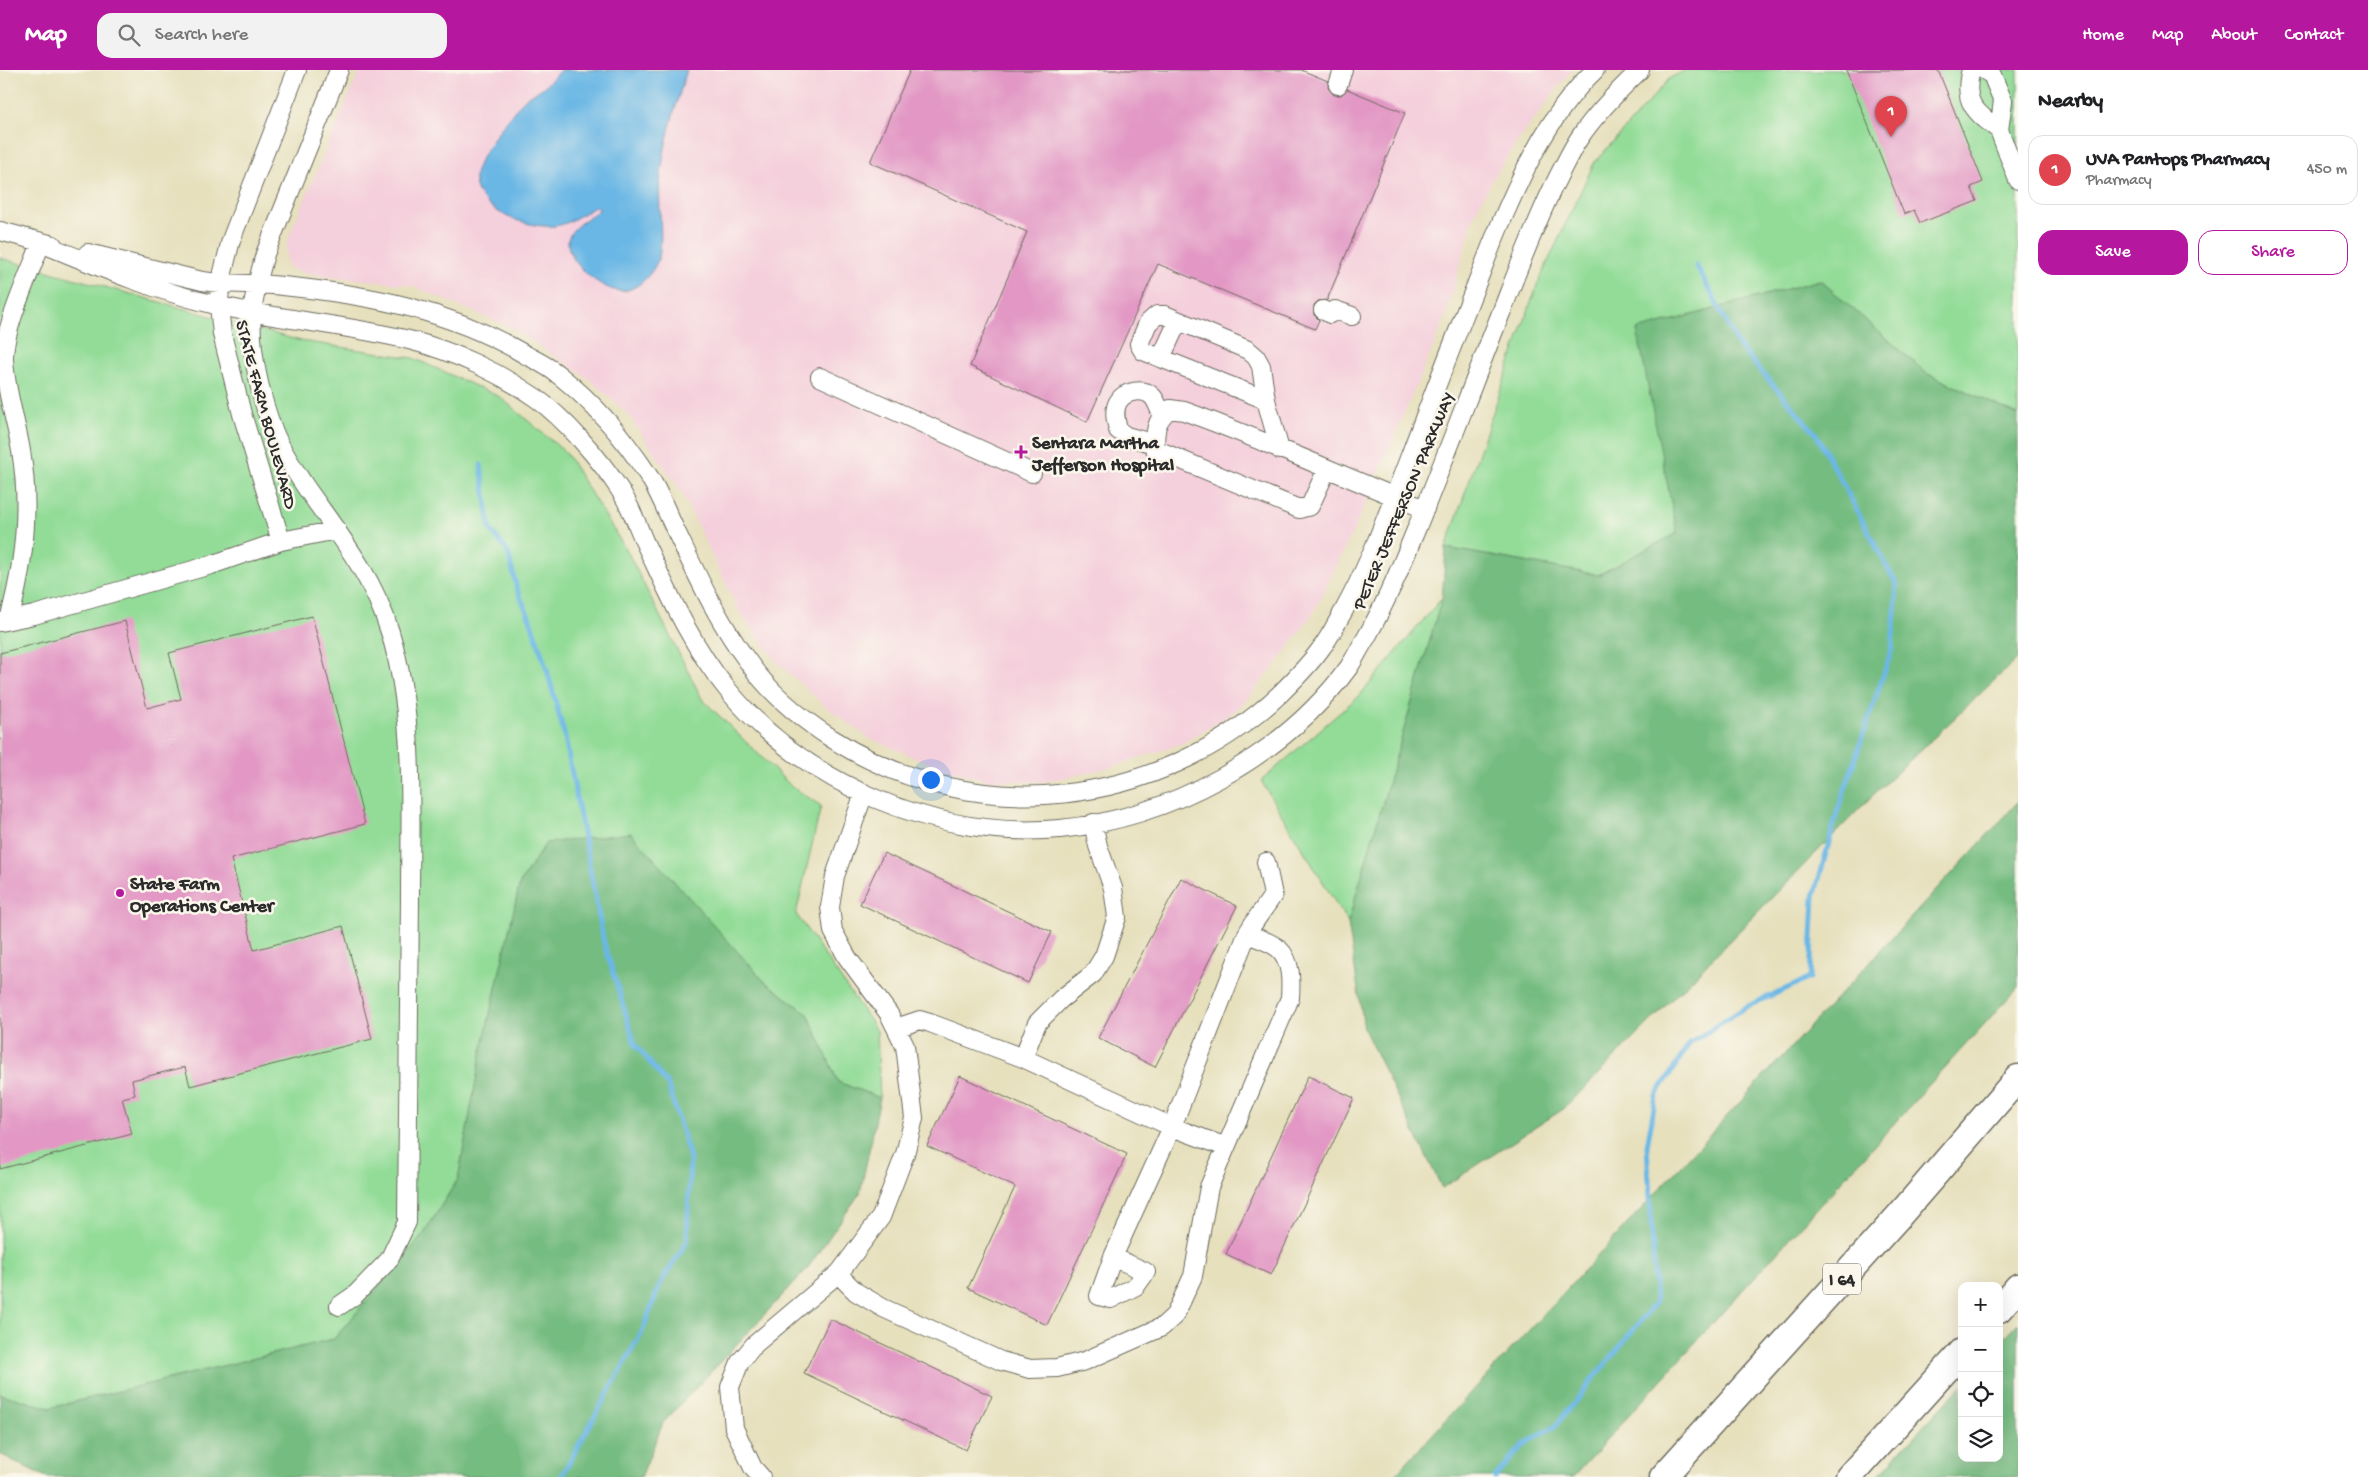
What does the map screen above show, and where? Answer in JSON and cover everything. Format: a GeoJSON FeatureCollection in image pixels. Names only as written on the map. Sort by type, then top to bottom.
{"type":"FeatureCollection","features":[{"type":"Feature","properties":{"kind":"highway","name":"I 64"},"geometry":{"type":"LineString","coordinates":[[1663,1477],[1878,1239],[2018,1078]]}},
{"type":"Feature","properties":{"kind":"highway"},"geometry":{"type":"LineString","coordinates":[[2003,1304],[2018,1287]]}},
{"type":"Feature","properties":{"kind":"highway"},"geometry":{"type":"LineString","coordinates":[[1849,1477],[1958,1356]]}},
{"type":"Feature","properties":{"kind":"street","name":"STATE FARM BOULEVARD"},"geometry":{"type":"LineString","coordinates":[[281,541],[242,414],[222,334],[219,306],[220,284],[234,231],[298,70]]}},
{"type":"Feature","properties":{"kind":"street","name":"STATE FARM BOULEVARD"},"geometry":{"type":"LineString","coordinates":[[339,70],[265,254],[252,312],[252,338],[256,361],[265,405],[274,432],[288,459],[360,562],[373,587],[390,632],[406,699],[410,873],[407,1222],[389,1260],[355,1295],[339,1306]]}},
{"type":"Feature","properties":{"kind":"street","name":"PETER JEFFERSON PARKWAY"},"geometry":{"type":"LineString","coordinates":[[41,243],[220,284],[257,284],[335,293],[422,309],[459,321],[510,346],[557,372],[599,410],[650,477],[719,619],[751,666],[779,697],[814,727],[850,750],[892,771],[948,788],[1006,796],[1046,796],[1112,786],[1192,757],[1238,730],[1283,692],[1323,647],[1359,582],[1514,192],[1549,127],[1584,80],[1595,70]]}},
{"type":"Feature","properties":{"kind":"street","name":"PETER JEFFERSON PARKWAY"},"geometry":{"type":"LineString","coordinates":[[41,243],[129,279],[219,306],[417,342],[452,354],[537,399],[574,432],[621,491],[690,635],[725,687],[756,721],[794,754],[833,779],[880,802],[941,820],[1004,829],[1058,829],[1093,823],[1151,808],[1207,786],[1257,757],[1306,715],[1350,666],[1389,596],[1544,206],[1576,141],[1611,98],[1640,70]]}},
{"type":"Feature","properties":{"kind":"street"},"geometry":{"type":"LineString","coordinates":[[1971,70],[1966,86],[1976,112],[1999,130]]}},
{"type":"Feature","properties":{"kind":"street"},"geometry":{"type":"LineString","coordinates":[[1984,70],[1992,75],[2003,101],[1999,130],[2018,180]]}},
{"type":"Feature","properties":{"kind":"street"},"geometry":{"type":"LineString","coordinates":[[0,231],[41,243],[11,325],[5,350],[6,381],[26,482],[26,513],[20,580],[4,621]]}},
{"type":"Feature","properties":{"kind":"street"},"geometry":{"type":"LineString","coordinates":[[1328,306],[1352,316]]}},
{"type":"Feature","properties":{"kind":"street"},"geometry":{"type":"LineString","coordinates":[[1266,400],[1143,351],[1139,344],[1148,323],[1157,315],[1165,315],[1248,350],[1261,366],[1266,400],[1280,450]]}},
{"type":"Feature","properties":{"kind":"street"},"geometry":{"type":"LineString","coordinates":[[1161,358],[1178,320]]}},
{"type":"Feature","properties":{"kind":"street"},"geometry":{"type":"LineString","coordinates":[[820,377],[1032,473]]}},
{"type":"Feature","properties":{"kind":"street"},"geometry":{"type":"LineString","coordinates":[[1155,444],[1126,436],[1118,430],[1115,410],[1118,402],[1125,395],[1135,391],[1144,391],[1152,396],[1162,415]]}},
{"type":"Feature","properties":{"kind":"street"},"geometry":{"type":"LineString","coordinates":[[1327,469],[1310,506],[1299,509],[1156,449],[1155,429],[1162,415],[1170,409],[1184,411],[1425,508]]}},
{"type":"Feature","properties":{"kind":"street"},"geometry":{"type":"LineString","coordinates":[[4,621],[211,565],[281,541],[337,530]]}},
{"type":"Feature","properties":{"kind":"street"},"geometry":{"type":"LineString","coordinates":[[761,1477],[753,1468],[734,1428],[730,1387],[740,1362],[754,1345],[838,1274],[881,1217],[905,1154],[914,1118],[905,1046],[889,1014],[847,957],[833,931],[830,907],[835,876],[864,793]]}},
{"type":"Feature","properties":{"kind":"street"},"geometry":{"type":"LineString","coordinates":[[1023,1058],[1037,1023],[1061,999],[1093,974],[1104,956],[1117,917],[1113,888],[1098,846],[1093,823]]}},
{"type":"Feature","properties":{"kind":"street"},"geometry":{"type":"LineString","coordinates":[[1113,1257],[1172,1127],[1247,934],[1256,916],[1265,908],[1272,894],[1266,862]]}},
{"type":"Feature","properties":{"kind":"street"},"geometry":{"type":"LineString","coordinates":[[838,1274],[856,1292],[884,1308],[1001,1361],[1030,1369],[1057,1368],[1085,1361],[1162,1327],[1174,1316],[1192,1276],[1209,1187],[1290,998],[1292,980],[1286,959],[1279,949],[1247,934]]}},
{"type":"Feature","properties":{"kind":"street"},"geometry":{"type":"LineString","coordinates":[[896,1028],[920,1020],[1023,1058],[1172,1127],[1226,1147]]}},
{"type":"Feature","properties":{"kind":"shaded area","name":"Sentara Martha Jefferson Hospital"},"geometry":{"type":"Polygon","coordinates":[[[360,70],[1572,70],[1517,142],[1495,175],[1474,215],[1444,321],[1355,527],[1313,613],[1277,663],[1238,709],[1183,743],[1108,768],[1044,782],[986,780],[933,765],[869,738],[825,706],[776,661],[739,611],[681,491],[627,413],[590,380],[514,329],[410,285],[310,274],[288,268],[286,250],[288,239],[360,70]]]}},
{"type":"Feature","properties":{"kind":"green space"},"geometry":{"type":"Polygon","coordinates":[[[1686,70],[2018,70],[2018,415],[1926,373],[1820,280],[1638,330],[1678,533],[1598,575],[1446,548],[1537,285],[1594,163],[1670,78],[1686,70]]]}},
{"type":"Feature","properties":{"kind":"green space"},"geometry":{"type":"Polygon","coordinates":[[[0,258],[301,341],[413,358],[500,397],[566,453],[628,553],[702,699],[790,785],[821,806],[796,914],[877,1031],[880,1098],[838,1082],[808,1014],[764,981],[546,843],[520,883],[481,1054],[458,1179],[423,1235],[334,1339],[49,1408],[0,1394],[0,258]]]}},
{"type":"Feature","properties":{"kind":"green space"},"geometry":{"type":"Polygon","coordinates":[[[1820,280],[1926,373],[2018,415],[2018,658],[1870,798],[1565,1108],[1442,1188],[1364,1029],[1348,923],[1442,598],[1446,548],[1598,575],[1677,533],[1637,330],[1820,280]]]}},
{"type":"Feature","properties":{"kind":"green space"},"geometry":{"type":"Polygon","coordinates":[[[1442,598],[1348,923],[1261,781],[1360,695],[1442,598]]]}},
{"type":"Feature","properties":{"kind":"green space"},"geometry":{"type":"Polygon","coordinates":[[[2018,802],[2018,987],[1573,1477],[1393,1477],[2018,802]]]}},
{"type":"Feature","properties":{"kind":"green space"},"geometry":{"type":"Polygon","coordinates":[[[631,833],[764,981],[808,1014],[838,1082],[880,1098],[860,1193],[807,1269],[663,1423],[641,1477],[46,1477],[0,1454],[0,1394],[49,1408],[334,1339],[423,1235],[458,1179],[481,1054],[520,883],[546,843],[631,833]]]}},
{"type":"Feature","properties":{"kind":"green space"},"geometry":{"type":"Polygon","coordinates":[[[2018,1323],[2018,1477],[1876,1477],[1958,1389],[1958,1462],[2003,1462],[2003,1340],[2018,1323]]]}},
{"type":"Feature","properties":{"kind":"water"},"geometry":{"type":"Polygon","coordinates":[[[560,70],[687,70],[670,126],[664,155],[660,192],[660,253],[658,260],[644,280],[629,290],[615,290],[595,280],[577,264],[571,255],[568,245],[571,233],[578,225],[599,210],[598,206],[560,225],[533,225],[502,214],[489,205],[480,194],[475,182],[480,161],[506,122],[527,97],[544,87],[560,70]]]}},
{"type":"Feature","properties":{"kind":"building"},"geometry":{"type":"Polygon","coordinates":[[[910,70],[1301,70],[1328,81],[1328,88],[1334,95],[1341,95],[1347,89],[1405,113],[1327,300],[1318,301],[1314,305],[1314,315],[1319,320],[1315,329],[1158,264],[1087,422],[970,366],[1027,232],[870,162],[910,70]]]}},
{"type":"Feature","properties":{"kind":"building"},"geometry":{"type":"Polygon","coordinates":[[[1846,70],[1938,70],[1983,182],[1971,187],[1977,201],[1920,223],[1914,210],[1904,214],[1846,70]]]}},
{"type":"Feature","properties":{"kind":"building","name":"State Farm Operations Center"},"geometry":{"type":"Polygon","coordinates":[[[312,616],[365,824],[231,859],[254,950],[343,926],[372,1039],[190,1086],[185,1067],[132,1080],[135,1095],[122,1098],[132,1134],[0,1169],[0,653],[125,621],[147,708],[181,699],[169,653],[312,616]]]}},
{"type":"Feature","properties":{"kind":"building"},"geometry":{"type":"Polygon","coordinates":[[[884,853],[1052,932],[1028,983],[860,904],[884,853]]]}},
{"type":"Feature","properties":{"kind":"building"},"geometry":{"type":"Polygon","coordinates":[[[1181,878],[1237,906],[1155,1067],[1098,1038],[1181,878]]]}},
{"type":"Feature","properties":{"kind":"building"},"geometry":{"type":"Polygon","coordinates":[[[960,1076],[1127,1154],[1047,1325],[968,1288],[1015,1187],[927,1146],[960,1076]]]}},
{"type":"Feature","properties":{"kind":"building"},"geometry":{"type":"Polygon","coordinates":[[[1308,1076],[1354,1098],[1271,1275],[1226,1254],[1308,1076]]]}},
{"type":"Feature","properties":{"kind":"building"},"geometry":{"type":"Polygon","coordinates":[[[830,1319],[992,1396],[966,1450],[804,1373],[830,1319]]]}},
{"type":"Feature","properties":{"kind":"waterway"},"geometry":{"type":"LineString","coordinates":[[1495,1477],[1523,1445],[1556,1425],[1656,1302],[1647,1146],[1656,1096],[1690,1043],[1746,1007],[1810,978],[1814,897],[1837,813],[1892,649],[1897,585],[1816,434],[1739,346],[1696,265]]}},
{"type":"Feature","properties":{"kind":"waterway"},"geometry":{"type":"LineString","coordinates":[[481,465],[490,529],[508,552],[517,589],[530,619],[547,670],[565,737],[604,943],[635,1044],[668,1085],[690,1158],[687,1242],[660,1284],[642,1332],[561,1477]]}},
{"type":"Feature","properties":{"kind":"place","name":"UVA Pantops Pharmacy"},"geometry":{"type":"Point","coordinates":[1891,137]}},
{"type":"Feature","properties":{"kind":"place","name":"Sentara Martha Jefferson Hospital"},"geometry":{"type":"Point","coordinates":[1021,452]}},
{"type":"Feature","properties":{"kind":"place","name":"State Farm Operations Center"},"geometry":{"type":"Point","coordinates":[120,893]}}]}
